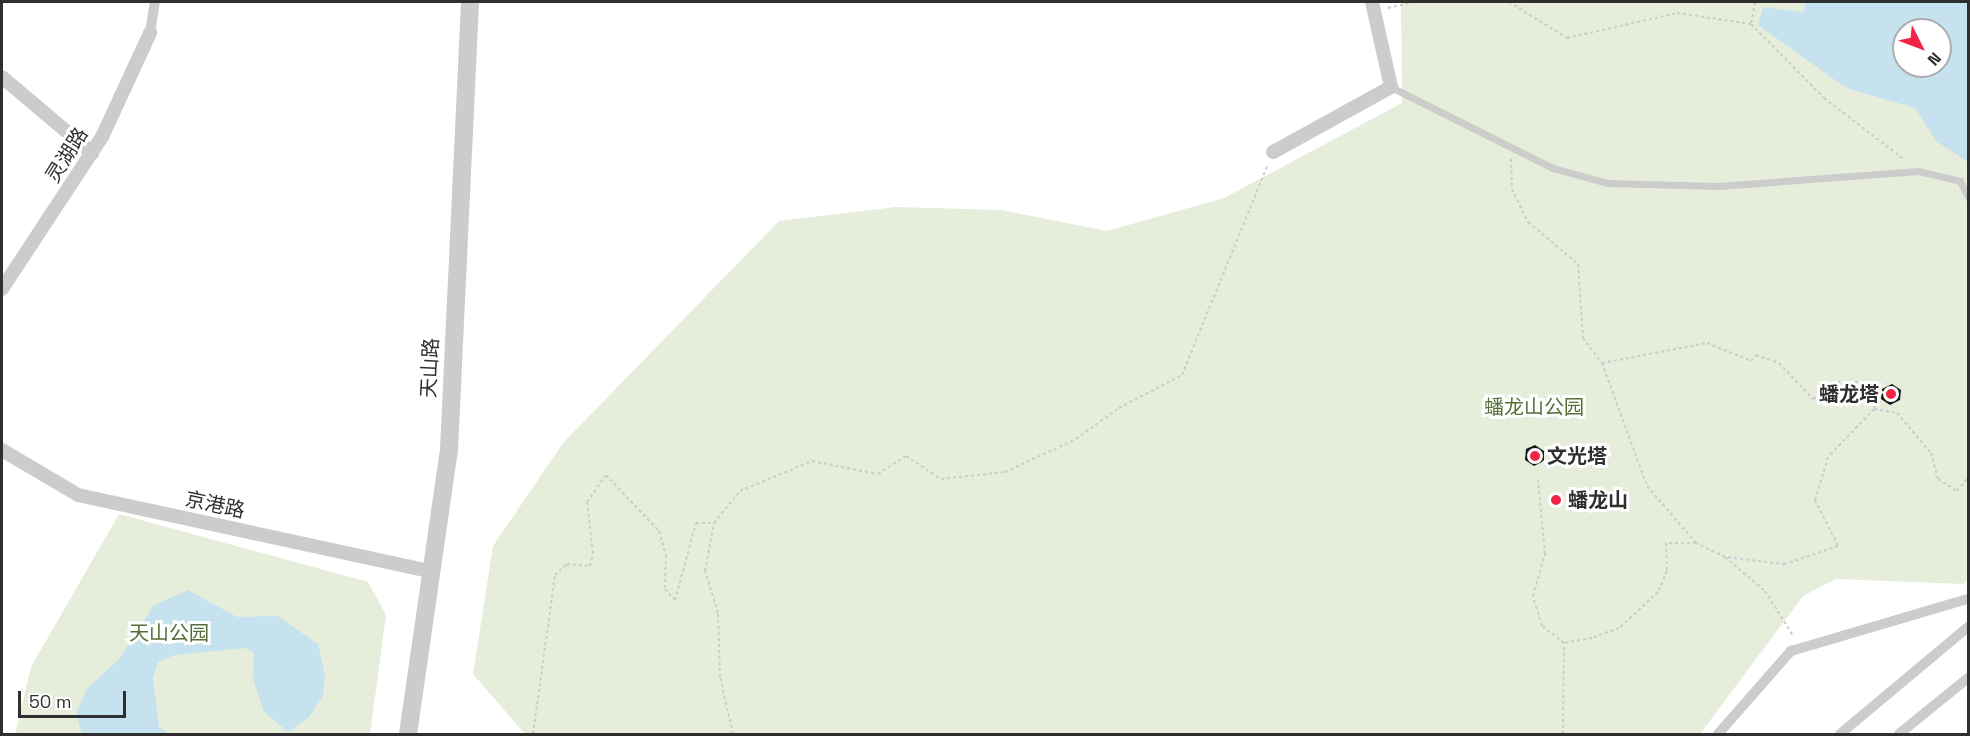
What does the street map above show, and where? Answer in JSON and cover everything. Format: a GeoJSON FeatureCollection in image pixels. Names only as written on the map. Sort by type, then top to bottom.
{"type":"FeatureCollection","features":[{"type":"Feature","properties":{"kind":"street"},"geometry":{"type":"LineString","coordinates":[[150,33],[155,2]]}},
{"type":"Feature","properties":{"kind":"street","name":"天山路"},"geometry":{"type":"LineString","coordinates":[[408,735],[448,449],[470,2]]}},
{"type":"Feature","properties":{"kind":"street"},"geometry":{"type":"LineString","coordinates":[[1273,153],[1391,87],[1373,7]]}},
{"type":"Feature","properties":{"kind":"street","name":"灵湖路"},"geometry":{"type":"LineString","coordinates":[[2,289],[92,153],[150,33]]}},
{"type":"Feature","properties":{"kind":"street"},"geometry":{"type":"LineString","coordinates":[[2,77],[92,153]]}},
{"type":"Feature","properties":{"kind":"street","name":"京港路"},"geometry":{"type":"LineString","coordinates":[[2,450],[78,495],[431,572]]}},
{"type":"Feature","properties":{"kind":"street"},"geometry":{"type":"LineString","coordinates":[[1718,735],[1791,651],[1968,599]]}},
{"type":"Feature","properties":{"kind":"street"},"geometry":{"type":"LineString","coordinates":[[1840,735],[1968,627]]}},
{"type":"Feature","properties":{"kind":"street"},"geometry":{"type":"LineString","coordinates":[[1899,735],[1968,678]]}},
{"type":"Feature","properties":{"kind":"lane"},"geometry":{"type":"LineString","coordinates":[[1391,87],[1554,168],[1607,183],[1648,187],[1918,171],[1960,182],[1968,197]]}},
{"type":"Feature","properties":{"kind":"path"},"geometry":{"type":"LineString","coordinates":[[1373,7],[1414,2]]}},
{"type":"Feature","properties":{"kind":"path"},"geometry":{"type":"LineString","coordinates":[[1509,2],[1567,38],[1677,13],[1751,24],[1824,98],[1918,171]]}},
{"type":"Feature","properties":{"kind":"path"},"geometry":{"type":"LineString","coordinates":[[1751,24],[1755,2]]}},
{"type":"Feature","properties":{"kind":"path"},"geometry":{"type":"LineString","coordinates":[[1511,147],[1512,189],[1528,222],[1578,264],[1583,338],[1602,363],[1647,486],[1696,543],[1725,557],[1765,591],[1794,633],[1791,651]]}},
{"type":"Feature","properties":{"kind":"path"},"geometry":{"type":"LineString","coordinates":[[733,735],[720,676],[718,613],[705,571],[714,523],[740,491],[812,461],[878,474],[906,456],[941,479],[1005,472],[1076,440],[1119,408],[1182,375],[1273,153]]}},
{"type":"Feature","properties":{"kind":"path"},"geometry":{"type":"LineString","coordinates":[[1602,363],[1707,343],[1751,361],[1756,355],[1779,363],[1813,399],[1837,382],[1879,382],[1874,410],[1828,457],[1815,500],[1838,546],[1785,564],[1725,557]]}},
{"type":"Feature","properties":{"kind":"path"},"geometry":{"type":"LineString","coordinates":[[1874,410],[1897,413],[1931,453],[1938,479],[1957,491],[1968,478]]}},
{"type":"Feature","properties":{"kind":"path"},"geometry":{"type":"LineString","coordinates":[[533,735],[555,575],[567,564],[590,566],[593,553],[587,502],[606,475],[659,531],[666,555],[665,589],[675,600],[696,523],[714,523]]}},
{"type":"Feature","properties":{"kind":"path"},"geometry":{"type":"LineString","coordinates":[[1538,480],[1545,554],[1533,596],[1542,626],[1564,643]]}},
{"type":"Feature","properties":{"kind":"path"},"geometry":{"type":"LineString","coordinates":[[1564,643],[1619,628],[1658,592],[1667,571],[1666,543],[1696,543]]}},
{"type":"Feature","properties":{"kind":"path"},"geometry":{"type":"LineString","coordinates":[[1563,735],[1564,643]]}},
{"type":"Feature","properties":{"kind":"green space","name":"蟠龙山公园"},"geometry":{"type":"Polygon","coordinates":[[[1401,2],[1968,2],[1968,579],[1964,584],[1836,579],[1803,596],[1700,734],[525,734],[473,674],[493,546],[563,443],[779,221],[896,207],[1001,210],[1107,231],[1224,198],[1402,103],[1401,2]]]}},
{"type":"Feature","properties":{"kind":"green space","name":"天山公园"},"geometry":{"type":"Polygon","coordinates":[[[119,514],[368,582],[386,615],[370,734],[15,734],[31,667],[119,514]]]}},
{"type":"Feature","properties":{"kind":"water"},"geometry":{"type":"Polygon","coordinates":[[[1806,2],[1967,2],[1968,162],[1937,142],[1915,108],[1846,88],[1758,25],[1763,7],[1803,12],[1806,2]]]}},
{"type":"Feature","properties":{"kind":"water"},"geometry":{"type":"Polygon","coordinates":[[[188,590],[237,617],[278,616],[318,644],[325,675],[323,696],[308,718],[288,732],[264,712],[253,679],[254,653],[245,648],[175,655],[158,662],[153,678],[159,727],[169,734],[82,734],[76,713],[87,689],[119,659],[154,605],[188,590]]]}},
{"type":"Feature","properties":{"kind":"building","name":"蟠龙塔"},"geometry":{"type":"Polygon","coordinates":[[[1892,384],[1901,390],[1900,400],[1890,405],[1881,399],[1882,389],[1892,384]]]}},
{"type":"Feature","properties":{"kind":"building","name":"文光塔"},"geometry":{"type":"Polygon","coordinates":[[[1535,445],[1544,451],[1544,461],[1534,466],[1525,460],[1526,449],[1535,445]]]}},
{"type":"Feature","properties":{"kind":"place","name":"蟠龙塔"},"geometry":{"type":"Point","coordinates":[1891,394]}},
{"type":"Feature","properties":{"kind":"place","name":"文光塔"},"geometry":{"type":"Point","coordinates":[1535,456]}},
{"type":"Feature","properties":{"kind":"place","name":"蟠龙山"},"geometry":{"type":"Point","coordinates":[1556,500]}}]}
